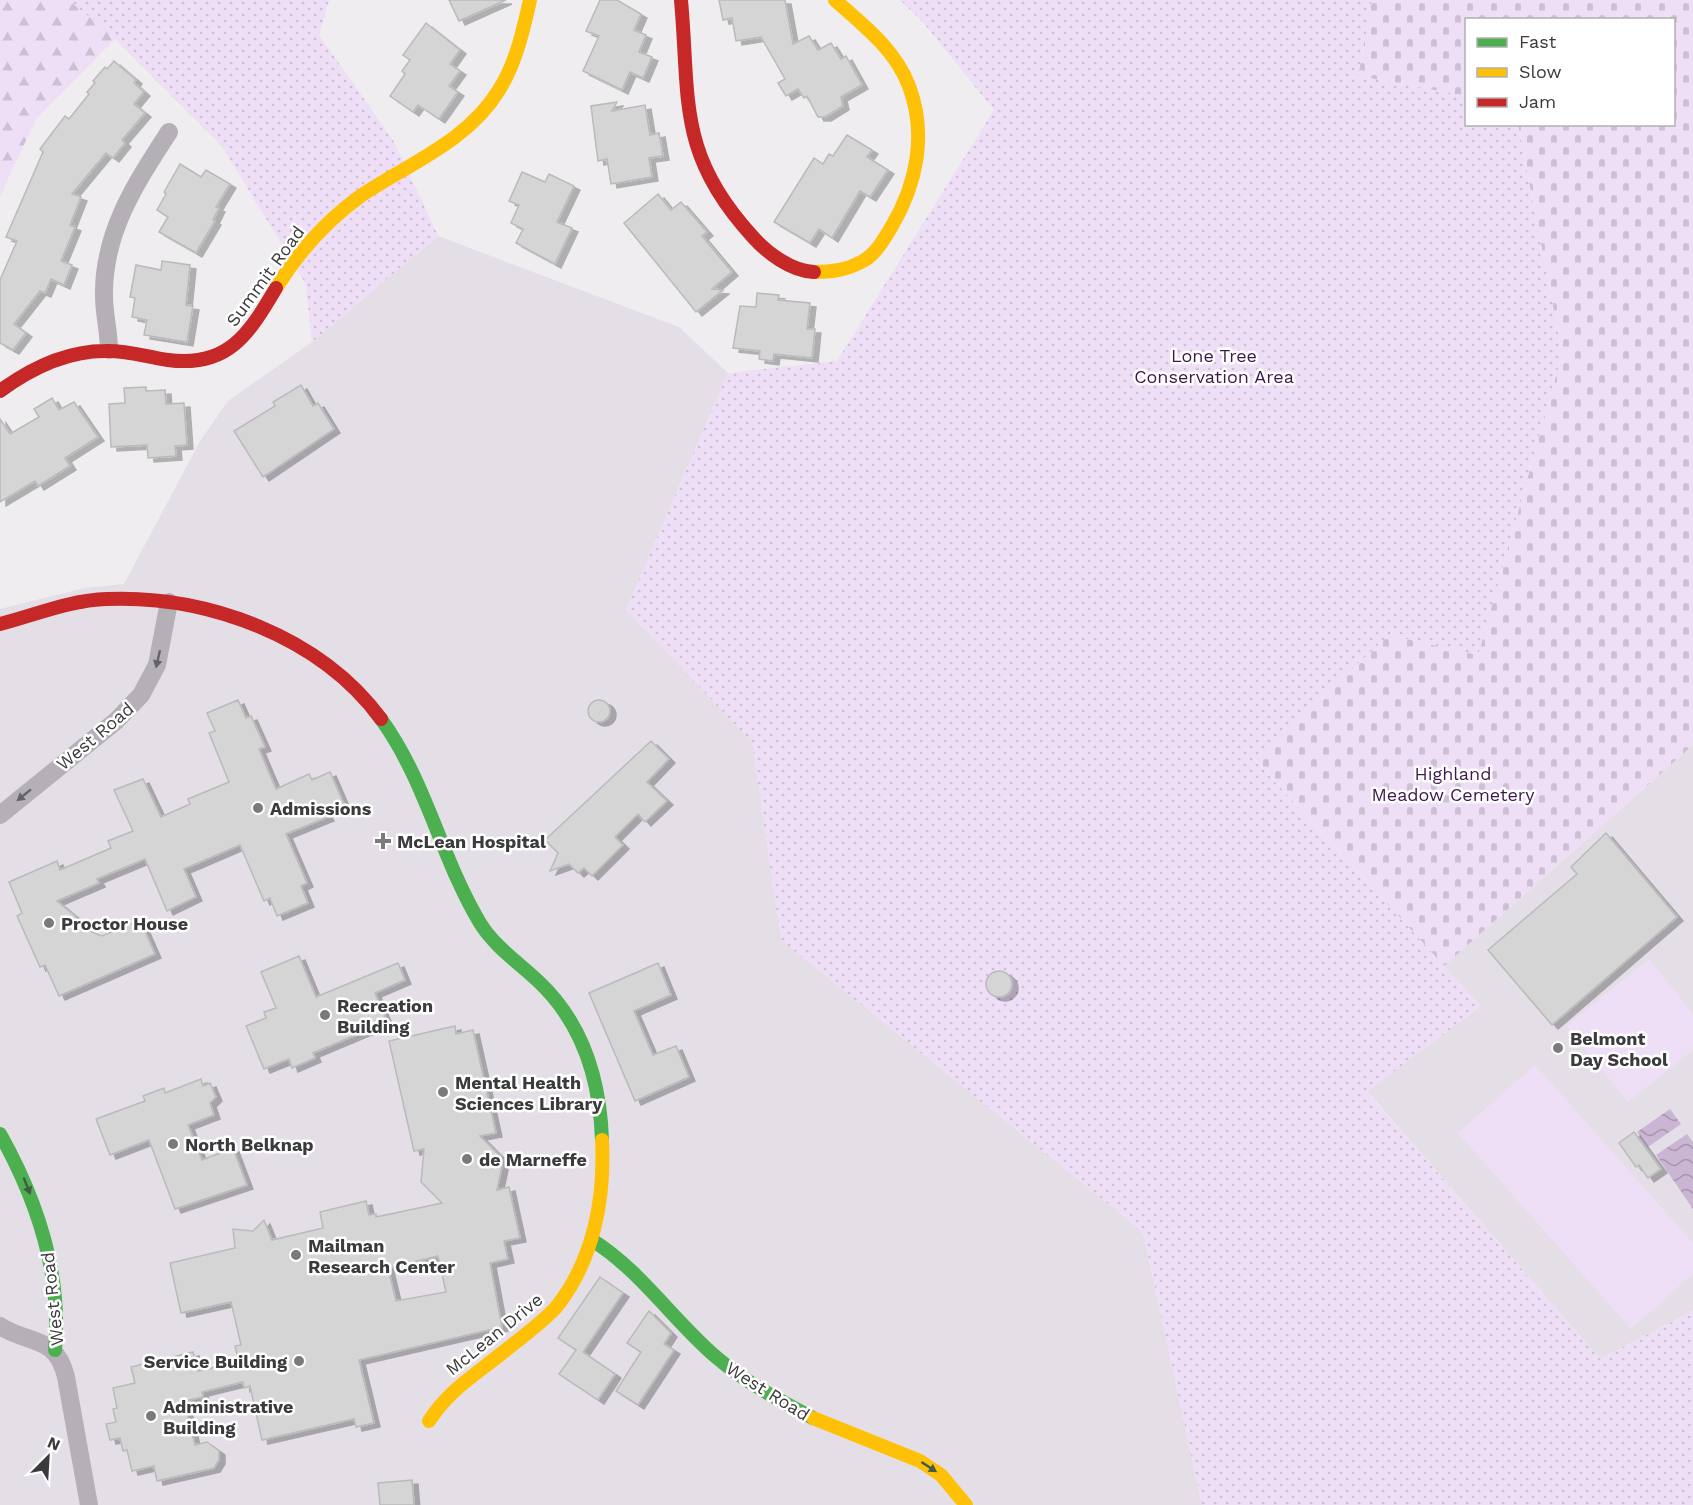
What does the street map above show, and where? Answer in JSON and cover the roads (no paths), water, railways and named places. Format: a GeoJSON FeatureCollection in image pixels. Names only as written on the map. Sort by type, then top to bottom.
{"type":"FeatureCollection","features":[{"type":"Feature","properties":{"kind":"street","name":"Summit Road"},"geometry":{"type":"LineString","coordinates":[[0,391],[28,373],[54,362],[92,351],[109,351],[183,362],[204,360],[224,352],[242,340],[257,324],[281,280],[330,220],[357,197],[465,128],[494,99],[508,76],[518,49],[530,0]]}},
{"type":"Feature","properties":{"kind":"street"},"geometry":{"type":"LineString","coordinates":[[681,0],[683,84],[687,114],[695,145],[716,189],[741,225],[769,252],[801,269],[824,273],[860,263],[878,248],[904,206],[914,182],[919,156],[916,114],[905,76],[881,42],[835,0]]}},
{"type":"Feature","properties":{"kind":"street"},"geometry":{"type":"LineString","coordinates":[[109,351],[105,284],[114,233],[130,194],[169,132]]}},
{"type":"Feature","properties":{"kind":"street","name":"McLean Drive"},"geometry":{"type":"LineString","coordinates":[[0,624],[98,599],[131,598],[170,602],[217,612],[251,623],[303,649],[343,680],[387,727],[403,755],[481,925],[497,943],[547,988],[568,1014],[584,1042],[598,1091],[602,1122],[601,1203],[592,1240],[569,1288],[556,1307],[499,1355],[469,1373],[429,1421]]}},
{"type":"Feature","properties":{"kind":"street","name":"West Road"},"geometry":{"type":"LineString","coordinates":[[0,815],[116,721],[141,695],[157,665],[170,602]]}},
{"type":"Feature","properties":{"kind":"street","name":"West Road"},"geometry":{"type":"LineString","coordinates":[[0,1134],[21,1170],[42,1228],[55,1301],[57,1333],[55,1350],[66,1377],[89,1505]]}},
{"type":"Feature","properties":{"kind":"street","name":"West Road"},"geometry":{"type":"LineString","coordinates":[[592,1240],[613,1253],[715,1356],[753,1385],[802,1414],[849,1436],[907,1455],[931,1467],[949,1483],[966,1505]]}},
{"type":"Feature","properties":{"kind":"street"},"geometry":{"type":"LineString","coordinates":[[0,1326],[55,1350]]}},
{"type":"Feature","properties":{"kind":"water"},"geometry":{"type":"Polygon","coordinates":[[[1670,1109],[1681,1124],[1648,1147],[1637,1132],[1670,1109]]]}},
{"type":"Feature","properties":{"kind":"water"},"geometry":{"type":"Polygon","coordinates":[[[1687,1134],[1693,1142],[1693,1209],[1656,1155],[1687,1134]]]}},
{"type":"Feature","properties":{"kind":"place","name":"Admissions"},"geometry":{"type":"Point","coordinates":[258,808]}},
{"type":"Feature","properties":{"kind":"place","name":"McLean Hospital"},"geometry":{"type":"Point","coordinates":[383,841]}},
{"type":"Feature","properties":{"kind":"place","name":"Proctor House"},"geometry":{"type":"Point","coordinates":[49,923]}},
{"type":"Feature","properties":{"kind":"place","name":"Recreation Building"},"geometry":{"type":"Point","coordinates":[325,1015]}},
{"type":"Feature","properties":{"kind":"place","name":"Belmont Day School"},"geometry":{"type":"Point","coordinates":[1558,1048]}},
{"type":"Feature","properties":{"kind":"place","name":"Mental Health Sciences Library"},"geometry":{"type":"Point","coordinates":[443,1092]}},
{"type":"Feature","properties":{"kind":"place","name":"North Belknap"},"geometry":{"type":"Point","coordinates":[173,1144]}},
{"type":"Feature","properties":{"kind":"place","name":"de Marneffe"},"geometry":{"type":"Point","coordinates":[467,1159]}},
{"type":"Feature","properties":{"kind":"place","name":"Mailman Research Center"},"geometry":{"type":"Point","coordinates":[296,1255]}},
{"type":"Feature","properties":{"kind":"place","name":"Service Building"},"geometry":{"type":"Point","coordinates":[299,1361]}},
{"type":"Feature","properties":{"kind":"place","name":"Administrative Building"},"geometry":{"type":"Point","coordinates":[151,1416]}},
{"type":"Feature","properties":{"kind":"park label","name":"Lone Tree Conservation Area"},"geometry":{"type":"Point","coordinates":[1214,365]}},
{"type":"Feature","properties":{"kind":"park label","name":"Highland Meadow Cemetery"},"geometry":{"type":"Point","coordinates":[1453,783]}}]}
